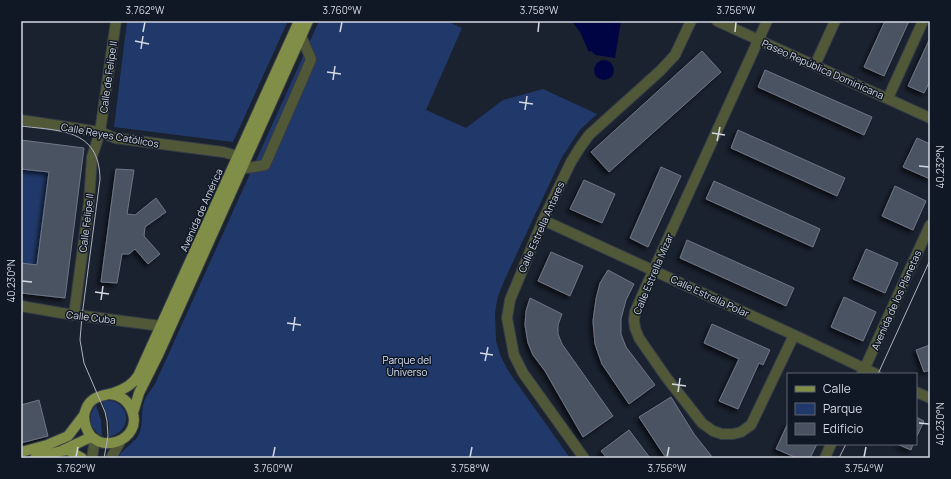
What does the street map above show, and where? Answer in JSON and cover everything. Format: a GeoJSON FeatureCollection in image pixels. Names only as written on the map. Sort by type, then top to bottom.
{"type":"FeatureCollection","features":[{"type":"Feature","properties":{"kind":"main road","name":"Avenida de América"},"geometry":{"type":"LineString","coordinates":[[120,440],[127,436],[131,430],[133,424],[133,413],[139,393],[159,353],[241,169],[242,157],[298,21]]}},
{"type":"Feature","properties":{"kind":"main road","name":"Avenida de América"},"geometry":{"type":"LineString","coordinates":[[21,452],[47,446],[68,436],[84,415],[86,408],[95,398],[126,387],[136,380],[308,21]]}},
{"type":"Feature","properties":{"kind":"main road"},"geometry":{"type":"LineString","coordinates":[[109,394],[116,394],[122,398],[133,413]]}},
{"type":"Feature","properties":{"kind":"main road"},"geometry":{"type":"LineString","coordinates":[[84,415],[86,428],[93,438],[107,443],[120,440]]}},
{"type":"Feature","properties":{"kind":"main road"},"geometry":{"type":"LineString","coordinates":[[58,454],[93,438]]}},
{"type":"Feature","properties":{"kind":"main road"},"geometry":{"type":"LineString","coordinates":[[35,458],[58,454],[68,450],[82,458]]}},
{"type":"Feature","properties":{"kind":"street","name":"Calle de Felipe II"},"geometry":{"type":"LineString","coordinates":[[100,132],[116,21]]}},
{"type":"Feature","properties":{"kind":"street","name":"Calle Estrella Antares"},"geometry":{"type":"LineString","coordinates":[[584,458],[523,373],[514,355],[507,318],[510,300],[543,220],[571,162],[585,140],[660,71],[675,55],[690,21]]}},
{"type":"Feature","properties":{"kind":"street","name":"Paseo República Dominicana"},"geometry":{"type":"LineString","coordinates":[[717,21],[930,118]]}},
{"type":"Feature","properties":{"kind":"street","name":"Calle Estrella Mizar"},"geometry":{"type":"LineString","coordinates":[[767,21],[653,270],[635,312],[635,328],[639,338],[702,423],[713,431],[722,434],[741,432],[752,425],[794,335]]}},
{"type":"Feature","properties":{"kind":"street"},"geometry":{"type":"LineString","coordinates":[[815,66],[835,21]]}},
{"type":"Feature","properties":{"kind":"street"},"geometry":{"type":"LineString","coordinates":[[888,98],[923,21]]}},
{"type":"Feature","properties":{"kind":"street"},"geometry":{"type":"LineString","coordinates":[[241,169],[265,165],[311,59],[301,36]]}},
{"type":"Feature","properties":{"kind":"street","name":"Calle Reyes Católicos"},"geometry":{"type":"LineString","coordinates":[[21,120],[100,132],[115,138],[223,152],[242,157]]}},
{"type":"Feature","properties":{"kind":"street","name":"Calle Felipe II"},"geometry":{"type":"LineString","coordinates":[[74,315],[89,202],[92,157],[100,132]]}},
{"type":"Feature","properties":{"kind":"street","name":"Calle Estrella Polar"},"geometry":{"type":"LineString","coordinates":[[543,220],[794,335],[864,371]]}},
{"type":"Feature","properties":{"kind":"street","name":"Avenida de los Planetas"},"geometry":{"type":"LineString","coordinates":[[864,371],[930,225]]}},
{"type":"Feature","properties":{"kind":"street","name":"Calle Cuba"},"geometry":{"type":"LineString","coordinates":[[21,306],[74,315],[161,326]]}},
{"type":"Feature","properties":{"kind":"street"},"geometry":{"type":"LineString","coordinates":[[21,312],[44,309]]}},
{"type":"Feature","properties":{"kind":"street"},"geometry":{"type":"LineString","coordinates":[[917,392],[930,398]]}},
{"type":"Feature","properties":{"kind":"street"},"geometry":{"type":"LineString","coordinates":[[92,458],[93,438]]}},
{"type":"Feature","properties":{"kind":"street"},"geometry":{"type":"LineString","coordinates":[[112,458],[120,440]]}},
{"type":"Feature","properties":{"kind":"street"},"geometry":{"type":"LineString","coordinates":[[825,458],[831,445]]}},
{"type":"Feature","properties":{"kind":"green space"},"geometry":{"type":"Polygon","coordinates":[[[127,21],[288,21],[233,142],[114,127],[127,21]]]}},
{"type":"Feature","properties":{"kind":"green space","name":"Parque del Universo"},"geometry":{"type":"Polygon","coordinates":[[[319,21],[447,21],[462,28],[426,110],[466,128],[503,100],[543,89],[597,114],[580,130],[562,157],[505,279],[498,296],[495,313],[496,341],[501,357],[509,372],[570,458],[118,458],[139,434],[142,410],[145,400],[155,384],[319,21]]]}},
{"type":"Feature","properties":{"kind":"green space"},"geometry":{"type":"Polygon","coordinates":[[[21,169],[49,172],[37,265],[21,263],[21,169]]]}},
{"type":"Feature","properties":{"kind":"green space"},"geometry":{"type":"Polygon","coordinates":[[[105,400],[120,405],[126,417],[126,423],[123,429],[117,434],[109,437],[109,423],[102,401],[105,400]]]}},
{"type":"Feature","properties":{"kind":"green space"},"geometry":{"type":"Polygon","coordinates":[[[96,405],[101,420],[102,436],[94,430],[91,422],[91,414],[96,405]]]}},
{"type":"Feature","properties":{"kind":"shaded area"},"geometry":{"type":"Polygon","coordinates":[[[572,21],[621,21],[615,58],[596,55],[591,51],[589,52],[580,32],[572,21]]]}},
{"type":"Feature","properties":{"kind":"shaded area"},"geometry":{"type":"Polygon","coordinates":[[[604,60],[611,63],[614,70],[611,77],[604,80],[597,77],[594,70],[597,63],[604,60]]]}},
{"type":"Feature","properties":{"kind":"building"},"geometry":{"type":"Polygon","coordinates":[[[885,21],[909,21],[884,76],[864,67],[885,21]]]}},
{"type":"Feature","properties":{"kind":"building"},"geometry":{"type":"Polygon","coordinates":[[[930,38],[930,81],[924,93],[908,86],[930,38]]]}},
{"type":"Feature","properties":{"kind":"building"},"geometry":{"type":"Polygon","coordinates":[[[702,51],[721,72],[609,172],[591,152],[702,51]]]}},
{"type":"Feature","properties":{"kind":"building"},"geometry":{"type":"Polygon","coordinates":[[[765,70],[872,117],[864,135],[758,87],[765,70]]]}},
{"type":"Feature","properties":{"kind":"building"},"geometry":{"type":"Polygon","coordinates":[[[738,130],[845,178],[837,196],[731,148],[738,130]]]}},
{"type":"Feature","properties":{"kind":"building"},"geometry":{"type":"Polygon","coordinates":[[[917,138],[930,144],[930,179],[903,167],[917,138]]]}},
{"type":"Feature","properties":{"kind":"building"},"geometry":{"type":"Polygon","coordinates":[[[21,140],[84,148],[65,298],[21,293],[21,263],[37,265],[49,172],[21,169],[21,140]]]}},
{"type":"Feature","properties":{"kind":"building"},"geometry":{"type":"Polygon","coordinates":[[[661,167],[681,176],[648,247],[630,238],[661,167]]]}},
{"type":"Feature","properties":{"kind":"building"},"geometry":{"type":"Polygon","coordinates":[[[116,169],[134,170],[127,214],[135,215],[156,198],[166,212],[145,227],[144,236],[160,254],[148,264],[135,249],[129,254],[122,254],[117,283],[101,282],[116,169]]]}},
{"type":"Feature","properties":{"kind":"building"},"geometry":{"type":"Polygon","coordinates":[[[584,180],[615,194],[602,223],[570,209],[584,180]]]}},
{"type":"Feature","properties":{"kind":"building"},"geometry":{"type":"Polygon","coordinates":[[[714,181],[820,229],[813,247],[706,199],[714,181]]]}},
{"type":"Feature","properties":{"kind":"building"},"geometry":{"type":"Polygon","coordinates":[[[895,186],[926,201],[913,230],[882,216],[895,186]]]}},
{"type":"Feature","properties":{"kind":"building"},"geometry":{"type":"Polygon","coordinates":[[[687,240],[794,288],[786,306],[680,258],[687,240]]]}},
{"type":"Feature","properties":{"kind":"building"},"geometry":{"type":"Polygon","coordinates":[[[866,249],[898,263],[885,293],[853,279],[866,249]]]}},
{"type":"Feature","properties":{"kind":"building"},"geometry":{"type":"Polygon","coordinates":[[[551,252],[583,266],[570,296],[538,281],[551,252]]]}},
{"type":"Feature","properties":{"kind":"building"},"geometry":{"type":"Polygon","coordinates":[[[608,270],[634,284],[626,300],[621,319],[621,334],[626,347],[655,385],[629,404],[602,364],[595,344],[593,321],[596,299],[600,283],[608,270]]]}},
{"type":"Feature","properties":{"kind":"building"},"geometry":{"type":"Polygon","coordinates":[[[844,297],[876,312],[863,341],[831,327],[844,297]]]}},
{"type":"Feature","properties":{"kind":"building"},"geometry":{"type":"Polygon","coordinates":[[[530,298],[562,314],[558,325],[558,334],[562,344],[613,416],[583,437],[545,371],[533,355],[528,343],[525,325],[526,311],[530,298]]]}},
{"type":"Feature","properties":{"kind":"building"},"geometry":{"type":"Polygon","coordinates":[[[712,324],[770,350],[763,365],[759,363],[738,409],[719,401],[739,359],[704,343],[712,324]]]}},
{"type":"Feature","properties":{"kind":"building"},"geometry":{"type":"Polygon","coordinates":[[[930,345],[930,370],[924,372],[916,350],[930,345]]]}},
{"type":"Feature","properties":{"kind":"building"},"geometry":{"type":"Polygon","coordinates":[[[671,397],[694,434],[713,458],[666,458],[639,417],[671,397]]]}},
{"type":"Feature","properties":{"kind":"building"},"geometry":{"type":"Polygon","coordinates":[[[39,400],[48,436],[21,443],[21,405],[39,400]]]}},
{"type":"Feature","properties":{"kind":"building"},"geometry":{"type":"Polygon","coordinates":[[[917,418],[924,421],[917,436],[917,418]]]}},
{"type":"Feature","properties":{"kind":"building"},"geometry":{"type":"Polygon","coordinates":[[[787,425],[787,445],[816,445],[810,458],[797,458],[776,449],[787,425]]]}},
{"type":"Feature","properties":{"kind":"building"},"geometry":{"type":"Polygon","coordinates":[[[629,430],[650,458],[607,458],[601,451],[629,430]]]}},
{"type":"Feature","properties":{"kind":"building"},"geometry":{"type":"Polygon","coordinates":[[[899,445],[913,445],[911,450],[899,445]]]}},
{"type":"Feature","properties":{"kind":"tram line"},"geometry":{"type":"LineString","coordinates":[[21,126],[49,129],[74,135],[85,141],[93,150],[98,162],[100,179],[80,340],[84,363],[105,412],[107,421],[108,436],[104,458]]}},
{"type":"Feature","properties":{"kind":"tram line"},"geometry":{"type":"LineString","coordinates":[[878,373],[930,260]]}},
{"type":"Feature","properties":{"kind":"tram line"},"geometry":{"type":"LineString","coordinates":[[839,458],[846,445]]}}]}
